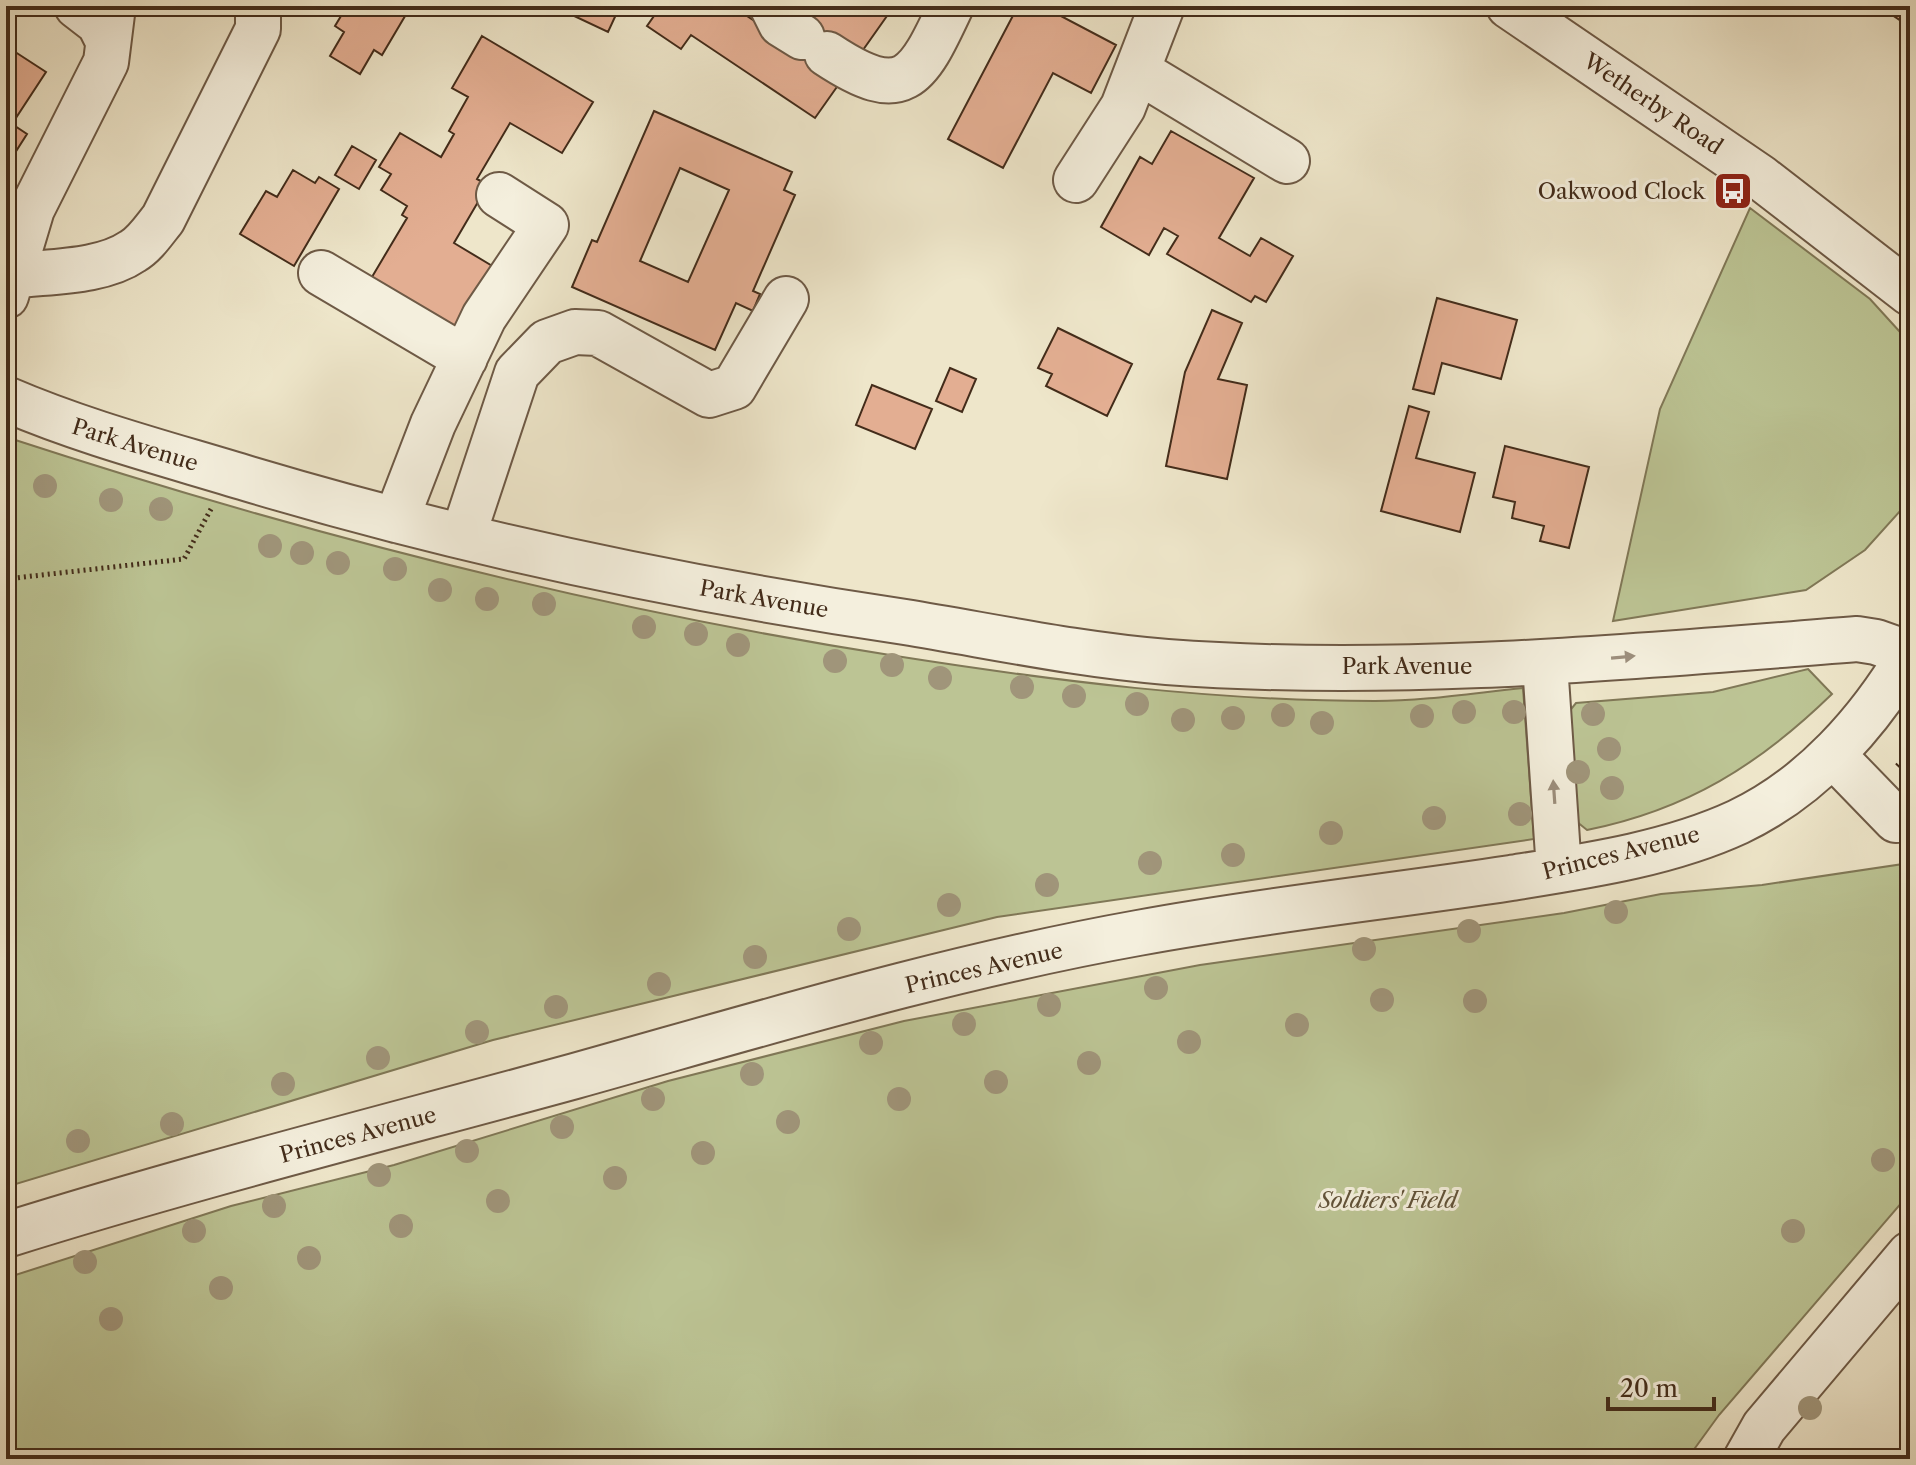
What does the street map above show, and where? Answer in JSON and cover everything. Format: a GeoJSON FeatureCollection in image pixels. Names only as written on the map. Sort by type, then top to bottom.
{"type":"FeatureCollection","features":[{"type":"Feature","properties":{"kind":"street"},"geometry":{"type":"LineString","coordinates":[[9,286],[32,209],[106,62],[111,24],[99,23],[77,6]]}},
{"type":"Feature","properties":{"kind":"street"},"geometry":{"type":"LineString","coordinates":[[9,286],[117,260],[135,251],[147,238],[163,219],[258,29],[258,6]]}},
{"type":"Feature","properties":{"kind":"street"},"geometry":{"type":"LineString","coordinates":[[772,6],[781,24],[873,80],[904,78],[918,69],[928,56],[951,6]]}},
{"type":"Feature","properties":{"kind":"street"},"geometry":{"type":"LineString","coordinates":[[1076,180],[1123,107],[1162,6]]}},
{"type":"Feature","properties":{"kind":"street","name":"Wetherby Road"},"geometry":{"type":"LineString","coordinates":[[1509,6],[1760,177],[1910,293]]}},
{"type":"Feature","properties":{"kind":"street"},"geometry":{"type":"LineString","coordinates":[[1138,71],[1287,161]]}},
{"type":"Feature","properties":{"kind":"street"},"geometry":{"type":"LineString","coordinates":[[396,520],[433,424],[484,317],[546,225],[499,195]]}},
{"type":"Feature","properties":{"kind":"street"},"geometry":{"type":"LineString","coordinates":[[321,273],[465,358]]}},
{"type":"Feature","properties":{"kind":"street"},"geometry":{"type":"LineString","coordinates":[[463,536],[517,373],[547,342],[575,332],[598,333],[709,395],[734,387],[786,299]]}},
{"type":"Feature","properties":{"kind":"street","name":"Park Avenue"},"geometry":{"type":"LineString","coordinates":[[6,399],[70,426],[396,520],[463,536],[750,599],[1165,662],[1387,668],[1545,664],[1857,639],[1910,654]]}},
{"type":"Feature","properties":{"kind":"street","name":"Princes Avenue"},"geometry":{"type":"LineString","coordinates":[[6,1235],[153,1189],[871,994],[1136,933],[1559,870],[1664,847],[1738,822],[1790,790],[1833,755],[1881,700],[1910,654]]}},
{"type":"Feature","properties":{"kind":"street"},"geometry":{"type":"LineString","coordinates":[[1545,664],[1559,870]]}},
{"type":"Feature","properties":{"kind":"street"},"geometry":{"type":"LineString","coordinates":[[1833,755],[1896,820],[1910,816]]}},
{"type":"Feature","properties":{"kind":"street"},"geometry":{"type":"LineString","coordinates":[[1746,1459],[1764,1427],[1910,1254]]}},
{"type":"Feature","properties":{"kind":"path"},"geometry":{"type":"LineString","coordinates":[[6,579],[184,559],[230,473]]}},
{"type":"Feature","properties":{"kind":"green space"},"geometry":{"type":"Polygon","coordinates":[[[1750,208],[1870,299],[1910,343],[1910,500],[1865,550],[1806,590],[1613,621],[1660,409],[1750,208]]]}},
{"type":"Feature","properties":{"kind":"green space"},"geometry":{"type":"Polygon","coordinates":[[[6,437],[225,505],[447,564],[670,615],[896,656],[1075,681],[1255,697],[1393,701],[1523,688],[1534,839],[997,917],[493,1040],[6,1187],[6,437]]]}},
{"type":"Feature","properties":{"kind":"green space"},"geometry":{"type":"Polygon","coordinates":[[[1808,669],[1832,694],[1749,763],[1689,797],[1623,821],[1587,830],[1571,817],[1567,714],[1576,703],[1713,692],[1808,669]]]}},
{"type":"Feature","properties":{"kind":"green space","name":"Soldiers' Field"},"geometry":{"type":"Polygon","coordinates":[[[1910,863],[1910,1193],[1719,1415],[1687,1459],[6,1459],[6,1278],[231,1206],[394,1165],[668,1081],[904,1021],[1200,965],[1564,913],[1661,894],[1762,885],[1910,863]]]}},
{"type":"Feature","properties":{"kind":"building"},"geometry":{"type":"Polygon","coordinates":[[[347,6],[411,6],[382,55],[374,50],[360,74],[330,56],[344,32],[335,26],[347,6]]]}},
{"type":"Feature","properties":{"kind":"building"},"geometry":{"type":"Polygon","coordinates":[[[553,6],[620,6],[608,32],[553,6]]]}},
{"type":"Feature","properties":{"kind":"building"},"geometry":{"type":"Polygon","coordinates":[[[661,6],[695,6],[706,13],[710,6],[732,6],[795,48],[791,6],[894,6],[815,118],[691,35],[681,49],[647,26],[661,6]]]}},
{"type":"Feature","properties":{"kind":"building"},"geometry":{"type":"Polygon","coordinates":[[[1018,6],[1042,6],[1116,45],[1091,93],[1053,73],[1003,168],[948,139],[1018,6]]]}},
{"type":"Feature","properties":{"kind":"building"},"geometry":{"type":"Polygon","coordinates":[[[1879,6],[1910,6],[1910,27],[1879,6]]]}},
{"type":"Feature","properties":{"kind":"building"},"geometry":{"type":"Polygon","coordinates":[[[482,36],[593,102],[562,153],[510,123],[477,179],[488,185],[454,243],[494,267],[457,330],[366,287],[407,218],[402,215],[407,206],[381,190],[391,174],[379,167],[400,133],[441,157],[454,134],[449,131],[468,97],[452,88],[482,36]]]}},
{"type":"Feature","properties":{"kind":"building"},"geometry":{"type":"Polygon","coordinates":[[[6,46],[46,72],[12,124],[27,134],[6,167],[6,46]]]}},
{"type":"Feature","properties":{"kind":"building"},"geometry":{"type":"Polygon","coordinates":[[[654,111],[792,172],[784,190],[795,195],[753,291],[760,294],[753,311],[736,303],[715,350],[572,287],[592,240],[597,242],[654,111]],[[680,168],[640,261],[688,282],[729,190],[680,168]]]}},
{"type":"Feature","properties":{"kind":"building"},"geometry":{"type":"Polygon","coordinates":[[[1171,131],[1254,178],[1219,238],[1250,256],[1261,238],[1293,256],[1266,302],[1255,296],[1251,302],[1167,254],[1178,236],[1164,228],[1149,255],[1101,227],[1140,157],[1152,164],[1171,131]]]}},
{"type":"Feature","properties":{"kind":"building"},"geometry":{"type":"Polygon","coordinates":[[[352,146],[376,160],[359,189],[335,175],[352,146]]]}},
{"type":"Feature","properties":{"kind":"building"},"geometry":{"type":"Polygon","coordinates":[[[293,170],[315,183],[319,177],[339,189],[294,266],[240,234],[266,191],[277,197],[293,170]]]}},
{"type":"Feature","properties":{"kind":"building"},"geometry":{"type":"Polygon","coordinates":[[[1437,298],[1517,320],[1501,379],[1442,363],[1434,394],[1413,389],[1437,298]]]}},
{"type":"Feature","properties":{"kind":"building"},"geometry":{"type":"Polygon","coordinates":[[[1212,310],[1242,323],[1218,379],[1247,385],[1227,479],[1166,466],[1185,372],[1212,310]]]}},
{"type":"Feature","properties":{"kind":"building"},"geometry":{"type":"Polygon","coordinates":[[[1058,328],[1132,364],[1107,416],[1046,386],[1052,374],[1038,368],[1058,328]]]}},
{"type":"Feature","properties":{"kind":"building"},"geometry":{"type":"Polygon","coordinates":[[[950,368],[976,379],[962,412],[936,401],[950,368]]]}},
{"type":"Feature","properties":{"kind":"building"},"geometry":{"type":"Polygon","coordinates":[[[872,385],[932,409],[915,449],[856,425],[872,385]]]}},
{"type":"Feature","properties":{"kind":"building"},"geometry":{"type":"Polygon","coordinates":[[[1409,406],[1429,412],[1416,458],[1475,473],[1460,532],[1381,511],[1409,406]]]}},
{"type":"Feature","properties":{"kind":"building"},"geometry":{"type":"Polygon","coordinates":[[[1505,446],[1589,467],[1569,548],[1540,541],[1544,526],[1512,518],[1515,502],[1493,497],[1505,446]]]}},
{"type":"Feature","properties":{"kind":"place","name":"Oakwood Clock"},"geometry":{"type":"Point","coordinates":[1733,191]}}]}
